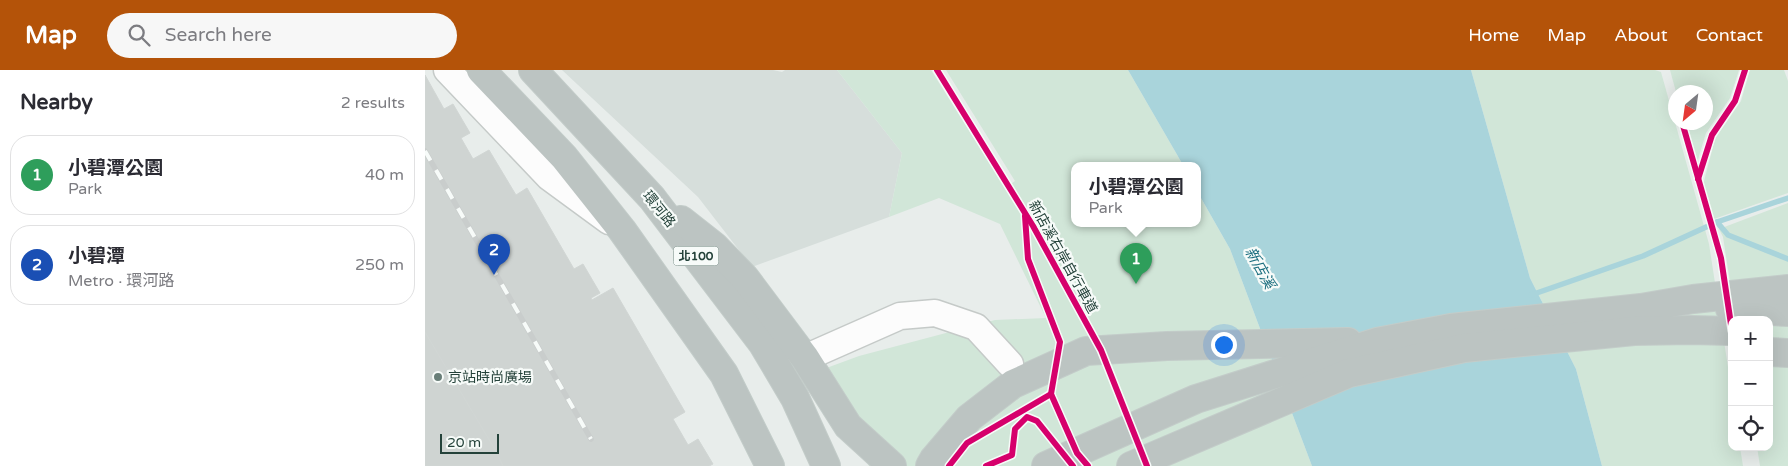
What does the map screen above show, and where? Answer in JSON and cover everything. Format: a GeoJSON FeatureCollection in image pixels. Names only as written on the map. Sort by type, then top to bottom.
{"type":"FeatureCollection","features":[{"type":"Feature","properties":{"kind":"highway"},"geometry":{"type":"LineString","coordinates":[[481,70],[564,157],[622,230],[724,374],[770,466]]}},
{"type":"Feature","properties":{"kind":"highway","name":"環河路"},"geometry":{"type":"LineString","coordinates":[[533,70],[652,198],[763,344],[795,398],[826,466]]}},
{"type":"Feature","properties":{"kind":"highway"},"geometry":{"type":"LineString","coordinates":[[652,198],[714,246],[745,278],[805,358],[848,426],[893,466]]}},
{"type":"Feature","properties":{"kind":"highway"},"geometry":{"type":"LineString","coordinates":[[1050,465],[1196,399],[1377,342],[1451,328],[1641,308],[1693,299],[1788,289]]}},
{"type":"Feature","properties":{"kind":"highway"},"geometry":{"type":"LineString","coordinates":[[1641,308],[1753,309],[1788,312]]}},
{"type":"Feature","properties":{"kind":"highway"},"geometry":{"type":"LineString","coordinates":[[1691,330],[1728,341]]}},
{"type":"Feature","properties":{"kind":"highway"},"geometry":{"type":"LineString","coordinates":[[1131,466],[1349,373],[1464,348],[1634,331],[1728,332]]}},
{"type":"Feature","properties":{"kind":"highway"},"geometry":{"type":"LineString","coordinates":[[1773,333],[1788,334]]}},
{"type":"Feature","properties":{"kind":"highway"},"geometry":{"type":"LineString","coordinates":[[930,466],[933,459],[969,418],[1013,384],[1086,351],[1167,346],[1377,342]]}},
{"type":"Feature","properties":{"kind":"highway"},"geometry":{"type":"LineString","coordinates":[[1773,352],[1788,353]]}},
{"type":"Feature","properties":{"kind":"street"},"geometry":{"type":"LineString","coordinates":[[447,70],[549,177],[622,230]]}},
{"type":"Feature","properties":{"kind":"street"},"geometry":{"type":"LineString","coordinates":[[805,358],[900,316],[935,313],[976,327],[1010,364]]}},
{"type":"Feature","properties":{"kind":"shaded area"},"geometry":{"type":"Polygon","coordinates":[[[562,70],[773,70],[782,72],[785,70],[837,70],[902,153],[889,217],[752,267],[698,197],[562,70]]]}},
{"type":"Feature","properties":{"kind":"green space"},"geometry":{"type":"Polygon","coordinates":[[[837,70],[931,70],[1005,188],[1015,181],[946,70],[1128,70],[1181,162],[1071,162],[1071,227],[1201,227],[1201,198],[1230,249],[1312,466],[869,466],[821,370],[859,356],[995,320],[1046,318],[1000,224],[939,198],[889,217],[902,153],[837,70]]]}},
{"type":"Feature","properties":{"kind":"green space"},"geometry":{"type":"Polygon","coordinates":[[[1471,70],[1655,70],[1661,72],[1668,97],[1668,130],[1677,130],[1709,244],[1728,367],[1728,451],[1741,451],[1743,466],[1602,466],[1576,369],[1530,278],[1471,70]]]}},
{"type":"Feature","properties":{"kind":"green space"},"geometry":{"type":"Polygon","coordinates":[[[1670,70],[1739,70],[1730,98],[1713,123],[1713,85],[1674,85],[1670,70]]]}},
{"type":"Feature","properties":{"kind":"green space"},"geometry":{"type":"Polygon","coordinates":[[[1750,70],[1784,70],[1788,81],[1788,193],[1714,219],[1703,185],[1715,139],[1741,101],[1750,70]]]}},
{"type":"Feature","properties":{"kind":"green space"},"geometry":{"type":"Polygon","coordinates":[[[1686,130],[1708,130],[1706,133],[1696,166],[1686,130]]]}},
{"type":"Feature","properties":{"kind":"green space"},"geometry":{"type":"Polygon","coordinates":[[[1788,203],[1788,466],[1760,466],[1758,451],[1773,451],[1773,316],[1735,316],[1723,237],[1719,229],[1788,203]]]}},
{"type":"Feature","properties":{"kind":"water","name":"新店溪"},"geometry":{"type":"Polygon","coordinates":[[[1128,70],[1471,70],[1530,278],[1576,369],[1602,466],[1312,466],[1230,249],[1201,198],[1201,162],[1181,162],[1128,70]]]}},
{"type":"Feature","properties":{"kind":"building"},"geometry":{"type":"Polygon","coordinates":[[[425,75],[444,109],[453,104],[470,133],[461,138],[473,159],[489,150],[516,195],[527,188],[574,269],[583,264],[600,293],[591,298],[592,300],[613,288],[685,412],[673,419],[688,445],[698,439],[713,464],[709,466],[503,466],[425,332],[425,75]]]}},
{"type":"Feature","properties":{"kind":"building","name":"京站時尚廣場"},"geometry":{"type":"Polygon","coordinates":[[[425,332],[494,448],[503,466],[425,466],[425,332]]]}},
{"type":"Feature","properties":{"kind":"waterway"},"geometry":{"type":"LineString","coordinates":[[1531,295],[1643,256],[1717,222],[1788,198]]}},
{"type":"Feature","properties":{"kind":"waterway"},"geometry":{"type":"LineString","coordinates":[[1717,222],[1728,235],[1788,259]]}},
{"type":"Feature","properties":{"kind":"railway"},"geometry":{"type":"LineString","coordinates":[[425,151],[591,439]]}},
{"type":"Feature","properties":{"kind":"cycle path","name":"新店溪右岸自行車道"},"geometry":{"type":"LineString","coordinates":[[937,70],[1033,226],[1101,350],[1147,466]]}},
{"type":"Feature","properties":{"kind":"cycle path"},"geometry":{"type":"LineString","coordinates":[[1698,179],[1712,135],[1735,101],[1745,70]]}},
{"type":"Feature","properties":{"kind":"cycle path"},"geometry":{"type":"LineString","coordinates":[[1684,130],[1721,258],[1730,316]]}},
{"type":"Feature","properties":{"kind":"cycle path","name":"新店溪右岸自行車道"},"geometry":{"type":"LineString","coordinates":[[1025,216],[1028,259],[1060,342],[1051,394],[1077,453],[1088,466]]}},
{"type":"Feature","properties":{"kind":"cycle path"},"geometry":{"type":"LineString","coordinates":[[949,466],[967,443],[1051,394]]}},
{"type":"Feature","properties":{"kind":"cycle path"},"geometry":{"type":"LineString","coordinates":[[986,466],[1012,455],[1015,429],[1027,417],[1037,421],[1073,466]]}},
{"type":"Feature","properties":{"kind":"place","name":"小碧潭"},"geometry":{"type":"Point","coordinates":[494,275]}},
{"type":"Feature","properties":{"kind":"place","name":"小碧潭公園"},"geometry":{"type":"Point","coordinates":[1136,284]}},
{"type":"Feature","properties":{"kind":"place","name":"京站時尚廣場"},"geometry":{"type":"Point","coordinates":[438,377]}}]}
